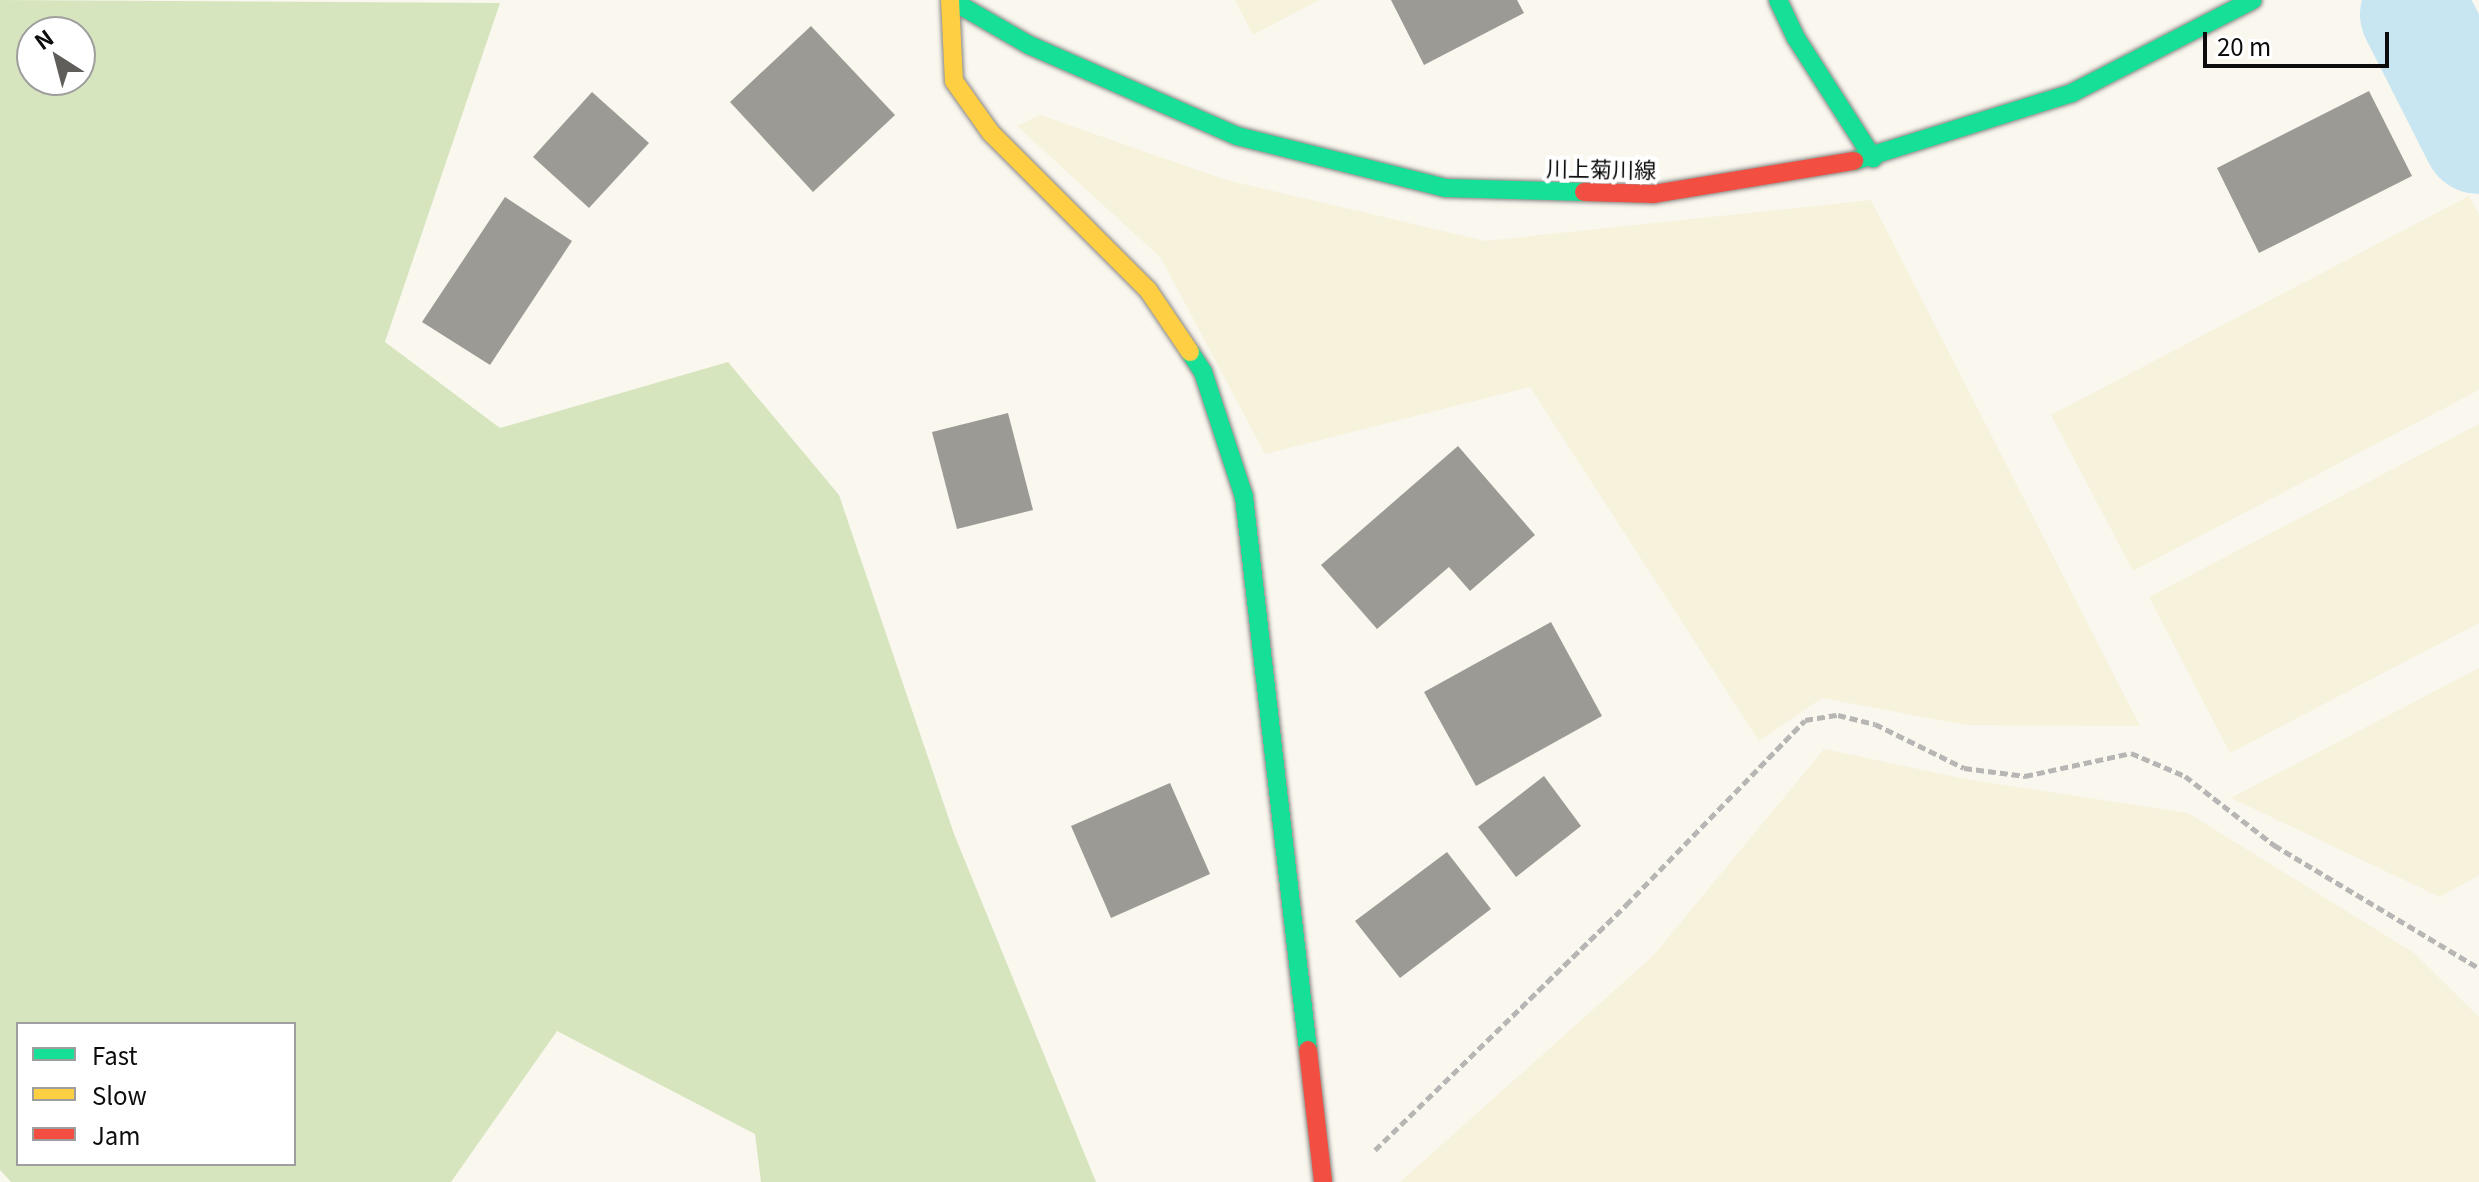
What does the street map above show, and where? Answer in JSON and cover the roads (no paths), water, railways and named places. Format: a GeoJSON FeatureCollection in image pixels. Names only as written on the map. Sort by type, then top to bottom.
{"type":"FeatureCollection","features":[{"type":"Feature","properties":{"kind":"street","name":"川上菊川線"},"geometry":{"type":"LineString","coordinates":[[951,0],[1029,45],[1237,136],[1445,188],[1654,194],[1873,158],[2072,93],[2253,0]]}},
{"type":"Feature","properties":{"kind":"street"},"geometry":{"type":"LineString","coordinates":[[951,0],[954,81],[991,133],[1148,290],[1203,372],[1244,497],[1323,1182]]}},
{"type":"Feature","properties":{"kind":"street"},"geometry":{"type":"LineString","coordinates":[[1778,0],[1796,38],[1873,158]]}},
{"type":"Feature","properties":{"kind":"waterway"},"geometry":{"type":"LineString","coordinates":[[2416,14],[2479,138]]}}]}
